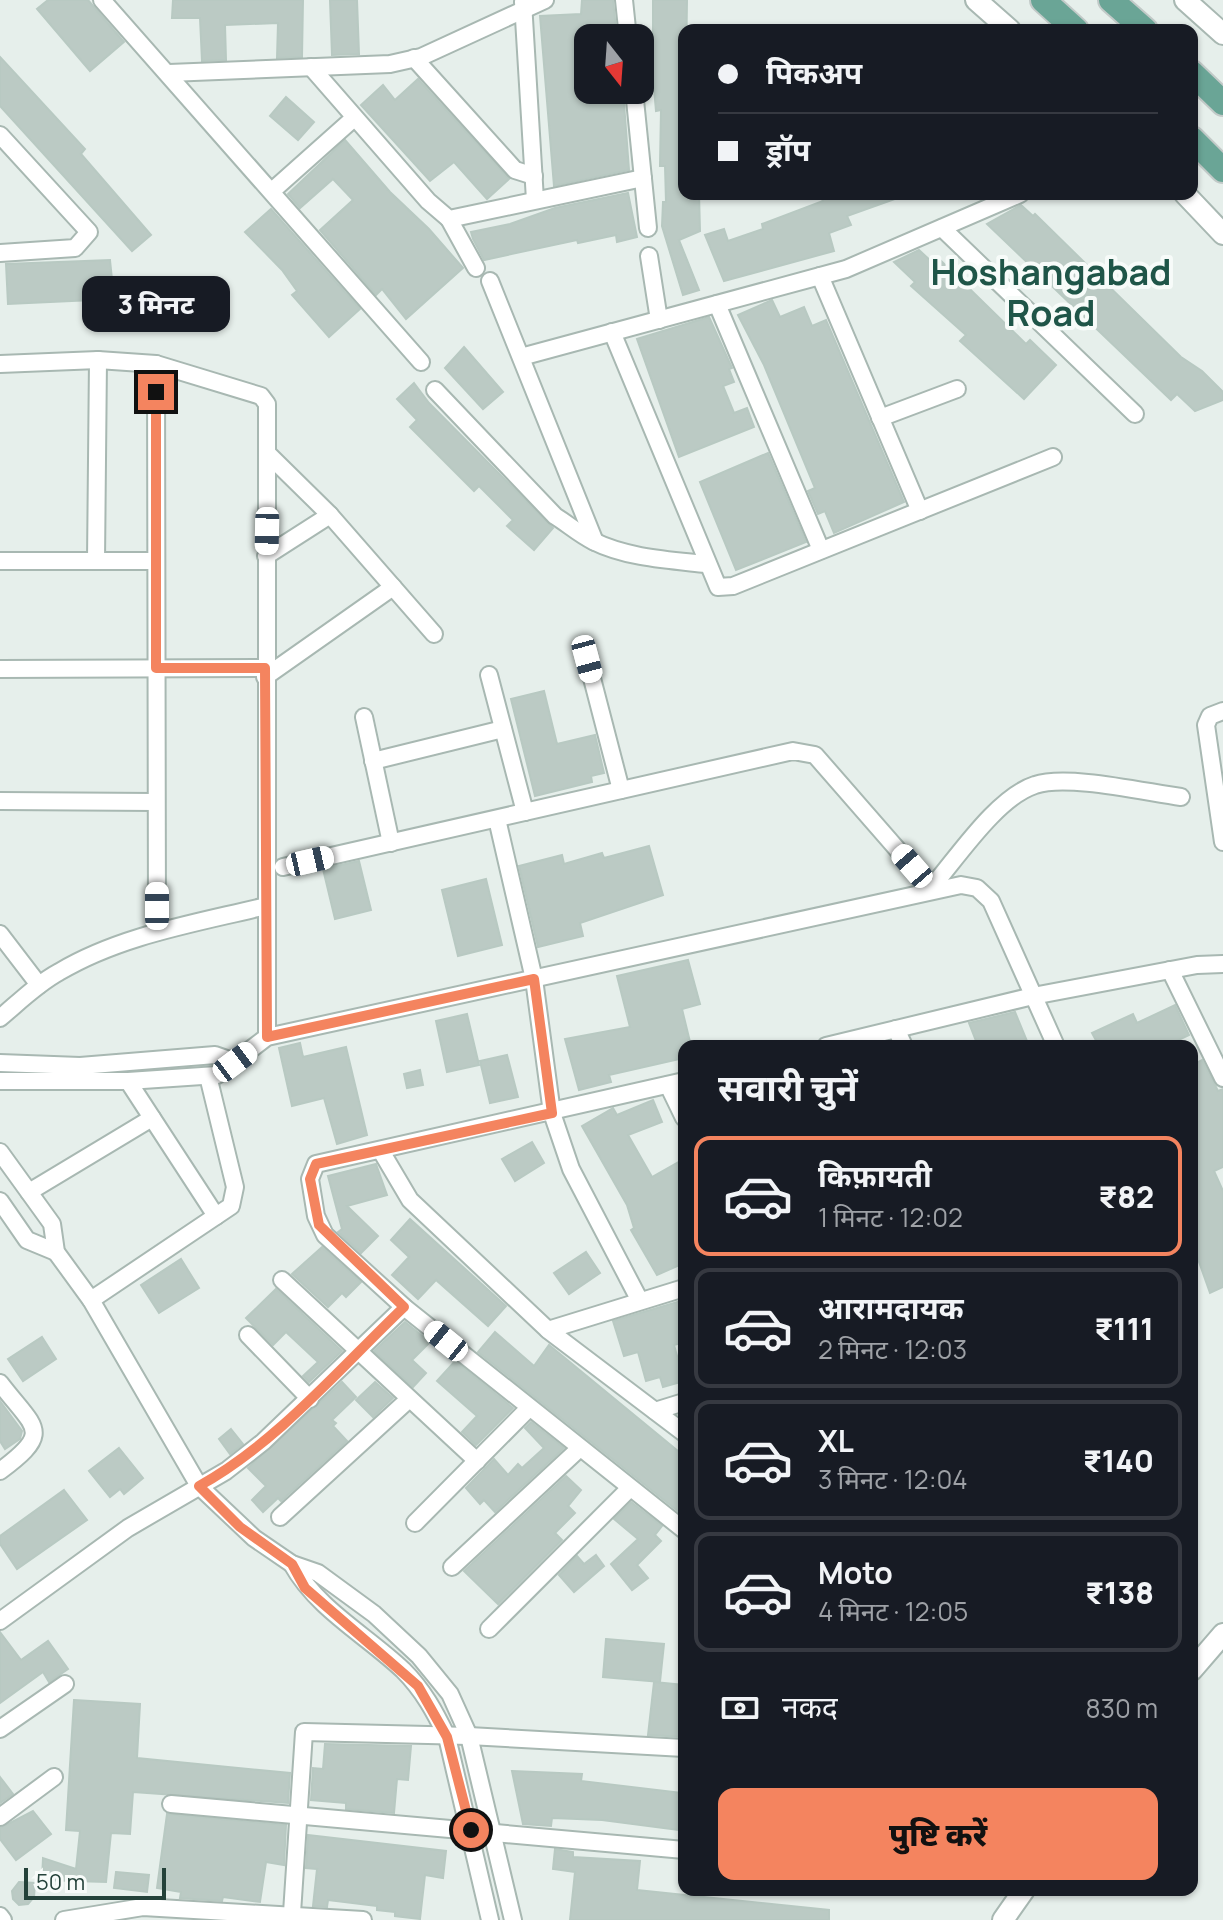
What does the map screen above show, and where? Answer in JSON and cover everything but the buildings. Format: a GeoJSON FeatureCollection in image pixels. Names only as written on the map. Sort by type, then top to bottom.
{"type":"FeatureCollection","features":[{"type":"Feature","properties":{"kind":"main road"},"geometry":{"type":"LineString","coordinates":[[1043,0],[1069,24]]}},
{"type":"Feature","properties":{"kind":"main road"},"geometry":{"type":"LineString","coordinates":[[1111,0],[1138,24]]}},
{"type":"Feature","properties":{"kind":"main road"},"geometry":{"type":"LineString","coordinates":[[1198,79],[1223,103]]}},
{"type":"Feature","properties":{"kind":"main road"},"geometry":{"type":"LineString","coordinates":[[1198,145],[1223,170]]}},
{"type":"Feature","properties":{"kind":"street"},"geometry":{"type":"LineString","coordinates":[[102,0],[421,362]]}},
{"type":"Feature","properties":{"kind":"street"},"geometry":{"type":"LineString","coordinates":[[169,73],[390,64],[414,58],[523,5],[545,0]]}},
{"type":"Feature","properties":{"kind":"street"},"geometry":{"type":"LineString","coordinates":[[624,0],[627,24]]}},
{"type":"Feature","properties":{"kind":"street"},"geometry":{"type":"LineString","coordinates":[[976,0],[1003,24]]}},
{"type":"Feature","properties":{"kind":"street"},"geometry":{"type":"LineString","coordinates":[[1185,0],[1223,34]]}},
{"type":"Feature","properties":{"kind":"street"},"geometry":{"type":"LineString","coordinates":[[523,5],[535,200]]}},
{"type":"Feature","properties":{"kind":"street"},"geometry":{"type":"LineString","coordinates":[[414,58],[515,170],[534,176]]}},
{"type":"Feature","properties":{"kind":"street"},"geometry":{"type":"LineString","coordinates":[[311,67],[354,118],[449,219],[476,268]]}},
{"type":"Feature","properties":{"kind":"street"},"geometry":{"type":"LineString","coordinates":[[635,104],[648,228]]}},
{"type":"Feature","properties":{"kind":"street"},"geometry":{"type":"LineString","coordinates":[[272,191],[354,118]]}},
{"type":"Feature","properties":{"kind":"street"},"geometry":{"type":"LineString","coordinates":[[0,135],[89,232],[75,248],[0,253]]}},
{"type":"Feature","properties":{"kind":"street"},"geometry":{"type":"LineString","coordinates":[[449,219],[643,178]]}},
{"type":"Feature","properties":{"kind":"street"},"geometry":{"type":"LineString","coordinates":[[521,357],[846,269],[1006,200]]}},
{"type":"Feature","properties":{"kind":"street"},"geometry":{"type":"LineString","coordinates":[[1191,200],[1223,234]]}},
{"type":"Feature","properties":{"kind":"street"},"geometry":{"type":"LineString","coordinates":[[942,228],[1135,414]]}},
{"type":"Feature","properties":{"kind":"street"},"geometry":{"type":"LineString","coordinates":[[649,256],[659,320]]}},
{"type":"Feature","properties":{"kind":"street"},"geometry":{"type":"LineString","coordinates":[[820,276],[920,511]]}},
{"type":"Feature","properties":{"kind":"street"},"geometry":{"type":"LineString","coordinates":[[490,281],[595,542]]}},
{"type":"Feature","properties":{"kind":"street"},"geometry":{"type":"LineString","coordinates":[[717,304],[821,550]]}},
{"type":"Feature","properties":{"kind":"street"},"geometry":{"type":"LineString","coordinates":[[612,332],[706,564],[713,580],[723,587],[1053,457]]}},
{"type":"Feature","properties":{"kind":"street"},"geometry":{"type":"LineString","coordinates":[[96,561],[98,360]]}},
{"type":"Feature","properties":{"kind":"street"},"geometry":{"type":"LineString","coordinates":[[0,364],[98,360],[156,364],[261,396],[268,409],[265,672],[267,1037]]}},
{"type":"Feature","properties":{"kind":"street"},"geometry":{"type":"LineString","coordinates":[[156,364],[157,932]]}},
{"type":"Feature","properties":{"kind":"street"},"geometry":{"type":"LineString","coordinates":[[880,418],[957,389]]}},
{"type":"Feature","properties":{"kind":"street"},"geometry":{"type":"LineString","coordinates":[[435,390],[555,516],[595,542],[642,556],[706,564]]}},
{"type":"Feature","properties":{"kind":"street"},"geometry":{"type":"LineString","coordinates":[[268,454],[330,515],[434,634]]}},
{"type":"Feature","properties":{"kind":"street"},"geometry":{"type":"LineString","coordinates":[[266,556],[330,515]]}},
{"type":"Feature","properties":{"kind":"street"},"geometry":{"type":"LineString","coordinates":[[0,561],[155,561]]}},
{"type":"Feature","properties":{"kind":"street"},"geometry":{"type":"LineString","coordinates":[[0,669],[156,668],[265,672],[393,587]]}},
{"type":"Feature","properties":{"kind":"street"},"geometry":{"type":"LineString","coordinates":[[587,659],[621,790]]}},
{"type":"Feature","properties":{"kind":"street"},"geometry":{"type":"LineString","coordinates":[[489,675],[525,812]]}},
{"type":"Feature","properties":{"kind":"street"},"geometry":{"type":"LineString","coordinates":[[1223,711],[1210,716],[1206,725],[1223,842]]}},
{"type":"Feature","properties":{"kind":"street"},"geometry":{"type":"LineString","coordinates":[[364,717],[391,843]]}},
{"type":"Feature","properties":{"kind":"street"},"geometry":{"type":"LineString","coordinates":[[373,761],[503,729]]}},
{"type":"Feature","properties":{"kind":"street"},"geometry":{"type":"LineString","coordinates":[[283,867],[806,751],[815,755],[931,888]]}},
{"type":"Feature","properties":{"kind":"street"},"geometry":{"type":"LineString","coordinates":[[931,888],[1002,807],[1037,784],[1060,781],[1181,797]]}},
{"type":"Feature","properties":{"kind":"street"},"geometry":{"type":"LineString","coordinates":[[0,801],[156,802]]}},
{"type":"Feature","properties":{"kind":"street"},"geometry":{"type":"LineString","coordinates":[[497,819],[534,979],[552,1113],[571,1169],[640,1301]]}},
{"type":"Feature","properties":{"kind":"street"},"geometry":{"type":"LineString","coordinates":[[0,1081],[128,1081],[217,1075],[267,1037],[931,888],[961,885],[977,888],[985,894],[1053,1040]]}},
{"type":"Feature","properties":{"kind":"street"},"geometry":{"type":"LineString","coordinates":[[0,1018],[39,985],[79,962],[157,932],[266,906]]}},
{"type":"Feature","properties":{"kind":"street"},"geometry":{"type":"LineString","coordinates":[[0,934],[39,985]]}},
{"type":"Feature","properties":{"kind":"street"},"geometry":{"type":"LineString","coordinates":[[851,1040],[1033,996],[1170,970],[1223,964]]}},
{"type":"Feature","properties":{"kind":"street"},"geometry":{"type":"LineString","coordinates":[[1170,970],[1223,1078]]}},
{"type":"Feature","properties":{"kind":"street"},"geometry":{"type":"LineString","coordinates":[[896,1029],[901,1040]]}},
{"type":"Feature","properties":{"kind":"street"},"geometry":{"type":"LineString","coordinates":[[0,1063],[80,1066],[215,1055],[235,1062]]}},
{"type":"Feature","properties":{"kind":"street"},"geometry":{"type":"LineString","coordinates":[[91,1300],[231,1206],[235,1187],[208,1076]]}},
{"type":"Feature","properties":{"kind":"street"},"geometry":{"type":"LineString","coordinates":[[128,1081],[216,1216]]}},
{"type":"Feature","properties":{"kind":"street"},"geometry":{"type":"LineString","coordinates":[[676,1083],[316,1164],[310,1179],[316,1216],[325,1235],[404,1307],[678,1526]]}},
{"type":"Feature","properties":{"kind":"street"},"geometry":{"type":"LineString","coordinates":[[29,1192],[152,1118]]}},
{"type":"Feature","properties":{"kind":"street"},"geometry":{"type":"LineString","coordinates":[[381,1151],[410,1200],[548,1330],[678,1428]]}},
{"type":"Feature","properties":{"kind":"street"},"geometry":{"type":"LineString","coordinates":[[0,1152],[52,1224],[56,1252],[91,1300],[199,1486],[240,1527],[292,1564],[318,1573],[400,1636],[450,1694],[469,1736],[513,1920]]}},
{"type":"Feature","properties":{"kind":"street"},"geometry":{"type":"LineString","coordinates":[[0,1201],[27,1240],[56,1252]]}},
{"type":"Feature","properties":{"kind":"street"},"geometry":{"type":"LineString","coordinates":[[282,1280],[477,1461]]}},
{"type":"Feature","properties":{"kind":"street"},"geometry":{"type":"LineString","coordinates":[[548,1330],[678,1290]]}},
{"type":"Feature","properties":{"kind":"street"},"geometry":{"type":"LineString","coordinates":[[0,1621],[128,1528],[226,1471],[310,1399],[404,1307]]}},
{"type":"Feature","properties":{"kind":"street"},"geometry":{"type":"LineString","coordinates":[[248,1335],[310,1399]]}},
{"type":"Feature","properties":{"kind":"street"},"geometry":{"type":"LineString","coordinates":[[0,1383],[35,1429],[35,1441],[29,1450],[0,1471]]}},
{"type":"Feature","properties":{"kind":"street"},"geometry":{"type":"LineString","coordinates":[[280,1517],[408,1400]]}},
{"type":"Feature","properties":{"kind":"street"},"geometry":{"type":"LineString","coordinates":[[655,1411],[678,1404]]}},
{"type":"Feature","properties":{"kind":"street"},"geometry":{"type":"LineString","coordinates":[[415,1523],[529,1408]]}},
{"type":"Feature","properties":{"kind":"street"},"geometry":{"type":"LineString","coordinates":[[452,1567],[580,1448]]}},
{"type":"Feature","properties":{"kind":"street"},"geometry":{"type":"LineString","coordinates":[[489,1629],[629,1489]]}},
{"type":"Feature","properties":{"kind":"street"},"geometry":{"type":"LineString","coordinates":[[292,1564],[305,1588],[418,1686],[447,1737],[490,1920]]}},
{"type":"Feature","properties":{"kind":"street"},"geometry":{"type":"LineString","coordinates":[[1198,1663],[1223,1634]]}},
{"type":"Feature","properties":{"kind":"street"},"geometry":{"type":"LineString","coordinates":[[0,1729],[65,1684]]}},
{"type":"Feature","properties":{"kind":"street"},"geometry":{"type":"LineString","coordinates":[[292,1913],[304,1732],[469,1736],[678,1748]]}},
{"type":"Feature","properties":{"kind":"street"},"geometry":{"type":"LineString","coordinates":[[0,1817],[54,1777]]}},
{"type":"Feature","properties":{"kind":"street"},"geometry":{"type":"LineString","coordinates":[[171,1804],[678,1849]]}},
{"type":"Feature","properties":{"kind":"street"},"geometry":{"type":"LineString","coordinates":[[1003,1920],[1020,1896]]}},
{"type":"Feature","properties":{"kind":"street"},"geometry":{"type":"LineString","coordinates":[[64,1920],[143,1913],[292,1913],[363,1920]]}},
{"type":"Feature","properties":{"kind":"district","name":"Hoshangabad Road"},"geometry":{"type":"Point","coordinates":[1051,292]}},
{"type":"Feature","properties":{"kind":"route"},"geometry":{"type":"LineString","coordinates":[[156,392],[156,668],[265,668],[267,1037],[534,979],[552,1113],[313,1167],[310,1179],[316,1216],[325,1235],[404,1307],[263,1442],[226,1471],[199,1486],[240,1527],[292,1564],[305,1588],[418,1686],[447,1737],[471,1830]]}}]}
